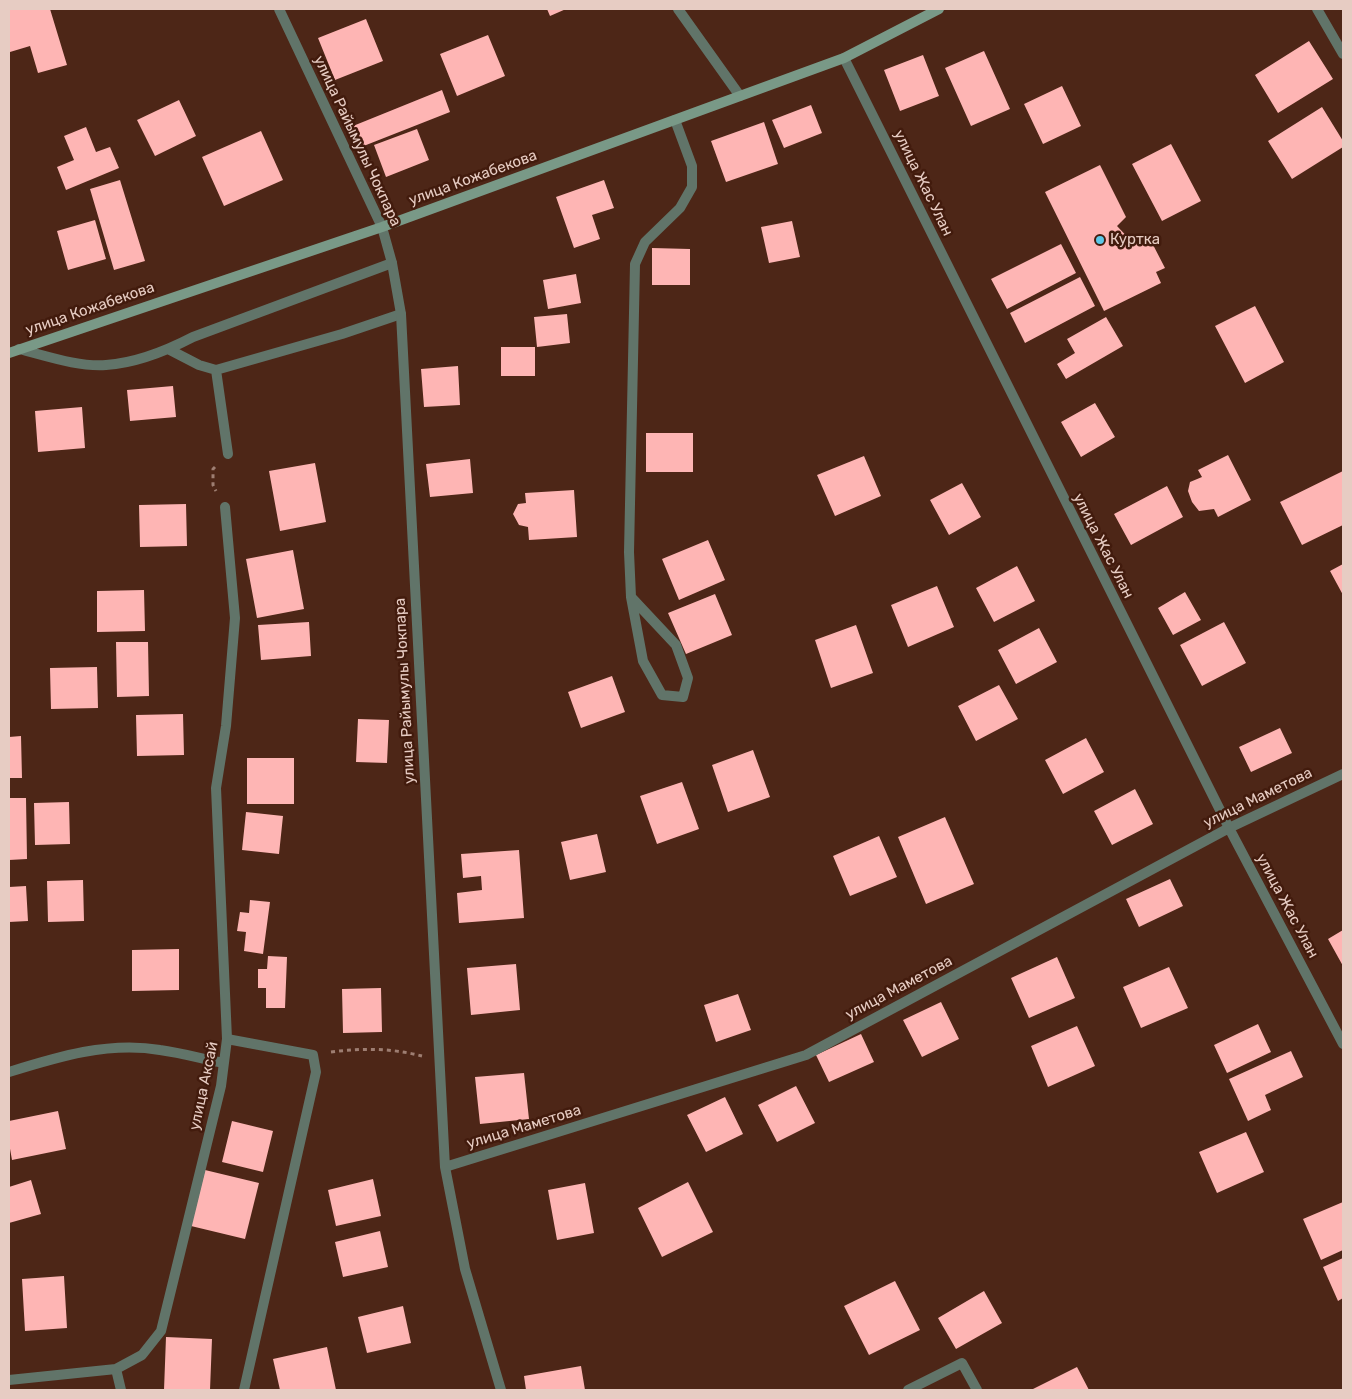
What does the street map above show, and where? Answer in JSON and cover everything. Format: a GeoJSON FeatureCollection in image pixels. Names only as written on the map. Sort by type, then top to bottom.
{"type":"FeatureCollection","features":[{"type":"Feature","properties":{"kind":"main road","name":"улица Кожабекова"},"geometry":{"type":"LineString","coordinates":[[9,353],[382,227],[844,58],[939,9]]}},
{"type":"Feature","properties":{"kind":"street","name":"улица Райымулы Чокпара"},"geometry":{"type":"LineString","coordinates":[[279,9],[382,227],[392,263],[401,314],[445,1167],[465,1269],[500,1390]]}},
{"type":"Feature","properties":{"kind":"street"},"geometry":{"type":"LineString","coordinates":[[678,9],[740,96]]}},
{"type":"Feature","properties":{"kind":"street"},"geometry":{"type":"LineString","coordinates":[[1317,9],[1343,54]]}},
{"type":"Feature","properties":{"kind":"street","name":"улица Жас Улан"},"geometry":{"type":"LineString","coordinates":[[844,58],[1229,828],[1343,1044]]}},
{"type":"Feature","properties":{"kind":"street"},"geometry":{"type":"LineString","coordinates":[[631,597],[676,645],[688,678],[683,697],[662,696],[643,661],[631,597],[629,552],[635,264],[645,242],[680,208],[692,187],[692,166],[675,120]]}},
{"type":"Feature","properties":{"kind":"street"},"geometry":{"type":"LineString","coordinates":[[20,349],[80,363],[105,366],[133,361],[170,350],[193,337],[392,263]]}},
{"type":"Feature","properties":{"kind":"street"},"geometry":{"type":"LineString","coordinates":[[170,350],[199,365],[216,370],[342,334],[401,314]]}},
{"type":"Feature","properties":{"kind":"street"},"geometry":{"type":"LineString","coordinates":[[216,370],[228,454]]}},
{"type":"Feature","properties":{"kind":"street"},"geometry":{"type":"LineString","coordinates":[[225,507],[235,618],[226,726],[216,788],[227,1039]]}},
{"type":"Feature","properties":{"kind":"street","name":"улица Маметова"},"geometry":{"type":"LineString","coordinates":[[445,1167],[806,1055],[1229,828],[1343,774]]}},
{"type":"Feature","properties":{"kind":"street","name":"улица Аксай"},"geometry":{"type":"LineString","coordinates":[[116,1370],[142,1355],[161,1331],[221,1086],[227,1039],[314,1054]]}},
{"type":"Feature","properties":{"kind":"street"},"geometry":{"type":"LineString","coordinates":[[9,1072],[62,1056],[117,1048],[159,1049],[224,1063]]}},
{"type":"Feature","properties":{"kind":"street"},"geometry":{"type":"LineString","coordinates":[[244,1390],[316,1072],[314,1054]]}},
{"type":"Feature","properties":{"kind":"street"},"geometry":{"type":"LineString","coordinates":[[908,1390],[962,1363],[977,1390]]}},
{"type":"Feature","properties":{"kind":"street"},"geometry":{"type":"LineString","coordinates":[[9,1380],[116,1370],[120,1390]]}},
{"type":"Feature","properties":{"kind":"path"},"geometry":{"type":"LineString","coordinates":[[225,507],[213,486],[213,469],[228,454]]}},
{"type":"Feature","properties":{"kind":"path"},"geometry":{"type":"LineString","coordinates":[[314,1054],[361,1048],[402,1050],[439,1060]]}},
{"type":"Feature","properties":{"kind":"building"},"geometry":{"type":"Polygon","coordinates":[[[9,9],[50,9],[67,65],[38,73],[30,46],[10,52],[9,9]]]}},
{"type":"Feature","properties":{"kind":"building"},"geometry":{"type":"Polygon","coordinates":[[[547,9],[566,9],[550,16],[547,9]]]}},
{"type":"Feature","properties":{"kind":"building"},"geometry":{"type":"Polygon","coordinates":[[[366,19],[383,61],[335,80],[318,38],[366,19]]]}},
{"type":"Feature","properties":{"kind":"building"},"geometry":{"type":"Polygon","coordinates":[[[488,35],[505,76],[457,96],[440,54],[488,35]]]}},
{"type":"Feature","properties":{"kind":"building"},"geometry":{"type":"Polygon","coordinates":[[[1309,41],[1333,79],[1278,113],[1255,75],[1309,41]]]}},
{"type":"Feature","properties":{"kind":"building"},"geometry":{"type":"Polygon","coordinates":[[[984,51],[1010,109],[971,126],[945,68],[984,51]]]}},
{"type":"Feature","properties":{"kind":"building"},"geometry":{"type":"Polygon","coordinates":[[[923,55],[939,96],[900,111],[884,70],[923,55]]]}},
{"type":"Feature","properties":{"kind":"building"},"geometry":{"type":"Polygon","coordinates":[[[1062,86],[1081,126],[1043,144],[1024,104],[1062,86]]]}},
{"type":"Feature","properties":{"kind":"building"},"geometry":{"type":"Polygon","coordinates":[[[442,90],[450,112],[356,149],[348,128],[442,90]]]}},
{"type":"Feature","properties":{"kind":"building"},"geometry":{"type":"Polygon","coordinates":[[[179,100],[196,136],[155,156],[137,120],[179,100]]]}},
{"type":"Feature","properties":{"kind":"building"},"geometry":{"type":"Polygon","coordinates":[[[811,105],[822,133],[784,148],[772,120],[811,105]]]}},
{"type":"Feature","properties":{"kind":"building"},"geometry":{"type":"Polygon","coordinates":[[[1322,107],[1343,141],[1343,147],[1292,179],[1268,141],[1322,107]]]}},
{"type":"Feature","properties":{"kind":"building"},"geometry":{"type":"Polygon","coordinates":[[[764,122],[778,164],[726,182],[711,141],[764,122]]]}},
{"type":"Feature","properties":{"kind":"building"},"geometry":{"type":"Polygon","coordinates":[[[86,127],[96,152],[110,147],[119,168],[66,190],[57,167],[74,160],[64,136],[86,127]]]}},
{"type":"Feature","properties":{"kind":"building"},"geometry":{"type":"Polygon","coordinates":[[[417,129],[429,160],[386,177],[374,145],[417,129]]]}},
{"type":"Feature","properties":{"kind":"building"},"geometry":{"type":"Polygon","coordinates":[[[261,131],[283,180],[224,206],[202,157],[261,131]]]}},
{"type":"Feature","properties":{"kind":"building"},"geometry":{"type":"Polygon","coordinates":[[[1171,144],[1201,201],[1162,221],[1132,164],[1171,144]]]}},
{"type":"Feature","properties":{"kind":"building","name":"Куртка"},"geometry":{"type":"Polygon","coordinates":[[[1100,165],[1126,217],[1117,226],[1134,244],[1149,237],[1165,268],[1156,272],[1161,283],[1104,311],[1045,192],[1100,165]]]}},
{"type":"Feature","properties":{"kind":"building"},"geometry":{"type":"Polygon","coordinates":[[[120,180],[145,261],[114,270],[90,189],[120,180]]]}},
{"type":"Feature","properties":{"kind":"building"},"geometry":{"type":"Polygon","coordinates":[[[604,180],[614,208],[592,215],[600,239],[574,248],[556,197],[604,180]]]}},
{"type":"Feature","properties":{"kind":"building"},"geometry":{"type":"Polygon","coordinates":[[[95,220],[106,259],[68,270],[57,231],[95,220]]]}},
{"type":"Feature","properties":{"kind":"building"},"geometry":{"type":"Polygon","coordinates":[[[792,221],[800,257],[769,263],[761,227],[792,221]]]}},
{"type":"Feature","properties":{"kind":"building"},"geometry":{"type":"Polygon","coordinates":[[[1061,244],[1076,273],[1007,309],[991,279],[1061,244]]]}},
{"type":"Feature","properties":{"kind":"building"},"geometry":{"type":"Polygon","coordinates":[[[652,248],[690,249],[690,285],[652,285],[652,248]]]}},
{"type":"Feature","properties":{"kind":"building"},"geometry":{"type":"Polygon","coordinates":[[[576,274],[581,303],[548,309],[543,280],[576,274]]]}},
{"type":"Feature","properties":{"kind":"building"},"geometry":{"type":"Polygon","coordinates":[[[1080,277],[1095,306],[1025,343],[1010,313],[1080,277]]]}},
{"type":"Feature","properties":{"kind":"building"},"geometry":{"type":"Polygon","coordinates":[[[1255,306],[1284,362],[1245,383],[1215,326],[1255,306]]]}},
{"type":"Feature","properties":{"kind":"building"},"geometry":{"type":"Polygon","coordinates":[[[567,314],[570,343],[537,347],[534,317],[567,314]]]}},
{"type":"Feature","properties":{"kind":"building"},"geometry":{"type":"Polygon","coordinates":[[[1106,317],[1123,346],[1066,379],[1057,364],[1075,353],[1067,339],[1106,317]]]}},
{"type":"Feature","properties":{"kind":"building"},"geometry":{"type":"Polygon","coordinates":[[[501,347],[535,347],[535,376],[501,376],[501,347]]]}},
{"type":"Feature","properties":{"kind":"building"},"geometry":{"type":"Polygon","coordinates":[[[458,366],[460,405],[424,407],[421,369],[458,366]]]}},
{"type":"Feature","properties":{"kind":"building"},"geometry":{"type":"Polygon","coordinates":[[[173,386],[176,417],[130,421],[127,390],[173,386]]]}},
{"type":"Feature","properties":{"kind":"building"},"geometry":{"type":"Polygon","coordinates":[[[1095,403],[1115,437],[1081,457],[1061,422],[1095,403]]]}},
{"type":"Feature","properties":{"kind":"building"},"geometry":{"type":"Polygon","coordinates":[[[82,407],[85,448],[38,452],[35,411],[82,407]]]}},
{"type":"Feature","properties":{"kind":"building"},"geometry":{"type":"Polygon","coordinates":[[[646,433],[693,433],[693,472],[646,472],[646,433]]]}},
{"type":"Feature","properties":{"kind":"building"},"geometry":{"type":"Polygon","coordinates":[[[1228,455],[1251,500],[1218,517],[1214,509],[1199,511],[1192,502],[1188,491],[1190,482],[1202,477],[1198,470],[1228,455]]]}},
{"type":"Feature","properties":{"kind":"building"},"geometry":{"type":"Polygon","coordinates":[[[864,456],[881,496],[835,516],[817,475],[864,456]]]}},
{"type":"Feature","properties":{"kind":"building"},"geometry":{"type":"Polygon","coordinates":[[[470,459],[473,493],[430,497],[426,464],[470,459]]]}},
{"type":"Feature","properties":{"kind":"building"},"geometry":{"type":"Polygon","coordinates":[[[315,463],[326,522],[280,531],[269,471],[315,463]]]}},
{"type":"Feature","properties":{"kind":"building"},"geometry":{"type":"Polygon","coordinates":[[[1343,471],[1343,525],[1302,545],[1280,502],[1343,471]]]}},
{"type":"Feature","properties":{"kind":"building"},"geometry":{"type":"Polygon","coordinates":[[[962,483],[981,517],[949,535],[930,500],[962,483]]]}},
{"type":"Feature","properties":{"kind":"building"},"geometry":{"type":"Polygon","coordinates":[[[1167,486],[1183,517],[1131,545],[1114,514],[1167,486]]]}},
{"type":"Feature","properties":{"kind":"building"},"geometry":{"type":"Polygon","coordinates":[[[574,490],[577,537],[529,540],[528,527],[519,525],[513,514],[518,504],[526,503],[525,493],[574,490]]]}},
{"type":"Feature","properties":{"kind":"building"},"geometry":{"type":"Polygon","coordinates":[[[186,504],[187,546],[140,547],[139,505],[186,504]]]}},
{"type":"Feature","properties":{"kind":"building"},"geometry":{"type":"Polygon","coordinates":[[[708,540],[725,580],[679,600],[662,559],[708,540]]]}},
{"type":"Feature","properties":{"kind":"building"},"geometry":{"type":"Polygon","coordinates":[[[293,550],[304,609],[257,618],[246,559],[293,550]]]}},
{"type":"Feature","properties":{"kind":"building"},"geometry":{"type":"Polygon","coordinates":[[[1343,564],[1343,595],[1330,571],[1343,564]]]}},
{"type":"Feature","properties":{"kind":"building"},"geometry":{"type":"Polygon","coordinates":[[[1017,566],[1035,601],[994,622],[976,588],[1017,566]]]}},
{"type":"Feature","properties":{"kind":"building"},"geometry":{"type":"Polygon","coordinates":[[[937,586],[954,627],[908,647],[891,605],[937,586]]]}},
{"type":"Feature","properties":{"kind":"building"},"geometry":{"type":"Polygon","coordinates":[[[144,590],[145,631],[97,632],[97,591],[144,590]]]}},
{"type":"Feature","properties":{"kind":"building"},"geometry":{"type":"Polygon","coordinates":[[[1185,592],[1201,620],[1173,635],[1158,608],[1185,592]]]}},
{"type":"Feature","properties":{"kind":"building"},"geometry":{"type":"Polygon","coordinates":[[[715,594],[732,635],[686,654],[668,613],[715,594]]]}},
{"type":"Feature","properties":{"kind":"building"},"geometry":{"type":"Polygon","coordinates":[[[309,622],[311,656],[261,660],[258,625],[309,622]]]}},
{"type":"Feature","properties":{"kind":"building"},"geometry":{"type":"Polygon","coordinates":[[[1224,622],[1246,663],[1202,686],[1180,645],[1224,622]]]}},
{"type":"Feature","properties":{"kind":"building"},"geometry":{"type":"Polygon","coordinates":[[[856,625],[873,673],[831,688],[815,640],[856,625]]]}},
{"type":"Feature","properties":{"kind":"building"},"geometry":{"type":"Polygon","coordinates":[[[1039,628],[1057,662],[1016,684],[998,650],[1039,628]]]}},
{"type":"Feature","properties":{"kind":"building"},"geometry":{"type":"Polygon","coordinates":[[[116,642],[148,642],[149,696],[117,697],[116,642]]]}},
{"type":"Feature","properties":{"kind":"building"},"geometry":{"type":"Polygon","coordinates":[[[97,667],[98,708],[51,709],[50,668],[97,667]]]}},
{"type":"Feature","properties":{"kind":"building"},"geometry":{"type":"Polygon","coordinates":[[[612,676],[625,712],[581,728],[568,692],[612,676]]]}},
{"type":"Feature","properties":{"kind":"building"},"geometry":{"type":"Polygon","coordinates":[[[999,685],[1018,719],[976,741],[958,706],[999,685]]]}},
{"type":"Feature","properties":{"kind":"building"},"geometry":{"type":"Polygon","coordinates":[[[183,714],[184,755],[137,756],[136,715],[183,714]]]}},
{"type":"Feature","properties":{"kind":"building"},"geometry":{"type":"Polygon","coordinates":[[[358,719],[389,720],[387,763],[356,762],[358,719]]]}},
{"type":"Feature","properties":{"kind":"building"},"geometry":{"type":"Polygon","coordinates":[[[1280,728],[1292,753],[1251,772],[1239,747],[1280,728]]]}},
{"type":"Feature","properties":{"kind":"building"},"geometry":{"type":"Polygon","coordinates":[[[21,736],[22,778],[9,778],[9,737],[21,736]]]}},
{"type":"Feature","properties":{"kind":"building"},"geometry":{"type":"Polygon","coordinates":[[[1086,738],[1104,772],[1063,794],[1045,760],[1086,738]]]}},
{"type":"Feature","properties":{"kind":"building"},"geometry":{"type":"Polygon","coordinates":[[[753,750],[770,797],[728,812],[712,765],[753,750]]]}},
{"type":"Feature","properties":{"kind":"building"},"geometry":{"type":"Polygon","coordinates":[[[247,758],[294,758],[294,804],[247,804],[247,758]]]}},
{"type":"Feature","properties":{"kind":"building"},"geometry":{"type":"Polygon","coordinates":[[[682,782],[699,829],[657,844],[640,796],[682,782]]]}},
{"type":"Feature","properties":{"kind":"building"},"geometry":{"type":"Polygon","coordinates":[[[1135,789],[1153,824],[1112,845],[1094,811],[1135,789]]]}},
{"type":"Feature","properties":{"kind":"building"},"geometry":{"type":"Polygon","coordinates":[[[9,798],[26,798],[27,859],[9,860],[9,798]]]}},
{"type":"Feature","properties":{"kind":"building"},"geometry":{"type":"Polygon","coordinates":[[[69,802],[70,844],[35,845],[34,803],[69,802]]]}},
{"type":"Feature","properties":{"kind":"building"},"geometry":{"type":"Polygon","coordinates":[[[246,812],[283,816],[279,854],[242,850],[246,812]]]}},
{"type":"Feature","properties":{"kind":"building"},"geometry":{"type":"Polygon","coordinates":[[[945,817],[974,884],[926,904],[898,837],[945,817]]]}},
{"type":"Feature","properties":{"kind":"building"},"geometry":{"type":"Polygon","coordinates":[[[597,834],[606,872],[570,880],[561,842],[597,834]]]}},
{"type":"Feature","properties":{"kind":"building"},"geometry":{"type":"Polygon","coordinates":[[[879,836],[897,877],[850,896],[833,856],[879,836]]]}},
{"type":"Feature","properties":{"kind":"building"},"geometry":{"type":"Polygon","coordinates":[[[519,850],[524,918],[459,923],[457,893],[482,890],[481,876],[463,878],[461,854],[519,850]]]}},
{"type":"Feature","properties":{"kind":"building"},"geometry":{"type":"Polygon","coordinates":[[[1170,879],[1183,906],[1139,927],[1126,899],[1170,879]]]}},
{"type":"Feature","properties":{"kind":"building"},"geometry":{"type":"Polygon","coordinates":[[[83,880],[84,921],[48,922],[47,881],[83,880]]]}},
{"type":"Feature","properties":{"kind":"building"},"geometry":{"type":"Polygon","coordinates":[[[26,886],[28,921],[9,922],[9,887],[26,886]]]}},
{"type":"Feature","properties":{"kind":"building"},"geometry":{"type":"Polygon","coordinates":[[[250,900],[270,902],[263,954],[244,951],[246,932],[237,931],[240,912],[249,913],[250,900]]]}},
{"type":"Feature","properties":{"kind":"building"},"geometry":{"type":"Polygon","coordinates":[[[1343,930],[1343,966],[1328,939],[1343,930]]]}},
{"type":"Feature","properties":{"kind":"building"},"geometry":{"type":"Polygon","coordinates":[[[179,949],[179,990],[132,991],[132,950],[179,949]]]}},
{"type":"Feature","properties":{"kind":"building"},"geometry":{"type":"Polygon","coordinates":[[[268,956],[287,957],[285,1008],[266,1008],[266,988],[258,988],[258,969],[267,969],[268,956]]]}},
{"type":"Feature","properties":{"kind":"building"},"geometry":{"type":"Polygon","coordinates":[[[1057,957],[1075,998],[1029,1018],[1011,978],[1057,957]]]}},
{"type":"Feature","properties":{"kind":"building"},"geometry":{"type":"Polygon","coordinates":[[[516,964],[520,1010],[471,1015],[467,968],[516,964]]]}},
{"type":"Feature","properties":{"kind":"building"},"geometry":{"type":"Polygon","coordinates":[[[1169,967],[1188,1008],[1141,1028],[1123,987],[1169,967]]]}},
{"type":"Feature","properties":{"kind":"building"},"geometry":{"type":"Polygon","coordinates":[[[381,988],[382,1032],[343,1033],[342,989],[381,988]]]}},
{"type":"Feature","properties":{"kind":"building"},"geometry":{"type":"Polygon","coordinates":[[[738,994],[751,1030],[716,1042],[704,1005],[738,994]]]}},
{"type":"Feature","properties":{"kind":"building"},"geometry":{"type":"Polygon","coordinates":[[[941,1002],[959,1039],[922,1057],[903,1020],[941,1002]]]}},
{"type":"Feature","properties":{"kind":"building"},"geometry":{"type":"Polygon","coordinates":[[[1258,1024],[1271,1052],[1227,1073],[1214,1045],[1258,1024]]]}},
{"type":"Feature","properties":{"kind":"building"},"geometry":{"type":"Polygon","coordinates":[[[1077,1026],[1095,1066],[1048,1087],[1031,1046],[1077,1026]]]}},
{"type":"Feature","properties":{"kind":"building"},"geometry":{"type":"Polygon","coordinates":[[[861,1034],[874,1062],[829,1082],[816,1055],[861,1034]]]}},
{"type":"Feature","properties":{"kind":"building"},"geometry":{"type":"Polygon","coordinates":[[[1291,1051],[1303,1077],[1265,1095],[1271,1110],[1248,1121],[1229,1079],[1291,1051]]]}},
{"type":"Feature","properties":{"kind":"building"},"geometry":{"type":"Polygon","coordinates":[[[524,1073],[529,1119],[480,1124],[475,1077],[524,1073]]]}},
{"type":"Feature","properties":{"kind":"building"},"geometry":{"type":"Polygon","coordinates":[[[796,1086],[815,1123],[777,1142],[758,1105],[796,1086]]]}},
{"type":"Feature","properties":{"kind":"building"},"geometry":{"type":"Polygon","coordinates":[[[725,1097],[743,1134],[706,1152],[687,1115],[725,1097]]]}},
{"type":"Feature","properties":{"kind":"building"},"geometry":{"type":"Polygon","coordinates":[[[58,1111],[66,1149],[12,1160],[9,1143],[9,1121],[58,1111]]]}},
{"type":"Feature","properties":{"kind":"building"},"geometry":{"type":"Polygon","coordinates":[[[232,1121],[273,1131],[263,1172],[222,1162],[232,1121]]]}},
{"type":"Feature","properties":{"kind":"building"},"geometry":{"type":"Polygon","coordinates":[[[1246,1132],[1264,1172],[1217,1193],[1199,1152],[1246,1132]]]}},
{"type":"Feature","properties":{"kind":"building"},"geometry":{"type":"Polygon","coordinates":[[[205,1170],[259,1183],[245,1239],[191,1226],[205,1170]]]}},
{"type":"Feature","properties":{"kind":"building"},"geometry":{"type":"Polygon","coordinates":[[[373,1179],[381,1216],[336,1226],[328,1190],[373,1179]]]}},
{"type":"Feature","properties":{"kind":"building"},"geometry":{"type":"Polygon","coordinates":[[[31,1180],[41,1214],[9,1223],[9,1187],[31,1180]]]}},
{"type":"Feature","properties":{"kind":"building"},"geometry":{"type":"Polygon","coordinates":[[[688,1182],[713,1232],[662,1257],[638,1208],[688,1182]]]}},
{"type":"Feature","properties":{"kind":"building"},"geometry":{"type":"Polygon","coordinates":[[[585,1183],[594,1233],[557,1240],[548,1190],[585,1183]]]}},
{"type":"Feature","properties":{"kind":"building"},"geometry":{"type":"Polygon","coordinates":[[[1343,1202],[1343,1250],[1321,1260],[1303,1219],[1343,1202]]]}},
{"type":"Feature","properties":{"kind":"building"},"geometry":{"type":"Polygon","coordinates":[[[380,1231],[388,1267],[343,1277],[335,1242],[380,1231]]]}},
{"type":"Feature","properties":{"kind":"building"},"geometry":{"type":"Polygon","coordinates":[[[1343,1258],[1343,1298],[1338,1301],[1323,1267],[1343,1258]]]}},
{"type":"Feature","properties":{"kind":"building"},"geometry":{"type":"Polygon","coordinates":[[[64,1276],[67,1328],[25,1331],[22,1279],[64,1276]]]}},
{"type":"Feature","properties":{"kind":"building"},"geometry":{"type":"Polygon","coordinates":[[[895,1281],[920,1330],[869,1355],[844,1306],[895,1281]]]}},
{"type":"Feature","properties":{"kind":"building"},"geometry":{"type":"Polygon","coordinates":[[[984,1291],[1002,1323],[956,1349],[938,1318],[984,1291]]]}},
{"type":"Feature","properties":{"kind":"building"},"geometry":{"type":"Polygon","coordinates":[[[403,1306],[411,1343],[367,1353],[358,1317],[403,1306]]]}},
{"type":"Feature","properties":{"kind":"building"},"geometry":{"type":"Polygon","coordinates":[[[166,1337],[212,1339],[210,1390],[164,1390],[166,1337]]]}},
{"type":"Feature","properties":{"kind":"building"},"geometry":{"type":"Polygon","coordinates":[[[327,1347],[336,1390],[280,1390],[273,1359],[327,1347]]]}},
{"type":"Feature","properties":{"kind":"building"},"geometry":{"type":"Polygon","coordinates":[[[581,1366],[585,1390],[526,1390],[524,1376],[581,1366]]]}},
{"type":"Feature","properties":{"kind":"building"},"geometry":{"type":"Polygon","coordinates":[[[1077,1367],[1089,1390],[1031,1390],[1077,1367]]]}},
{"type":"Feature","properties":{"kind":"place","name":"Куртка"},"geometry":{"type":"Point","coordinates":[1100,240]}}]}
